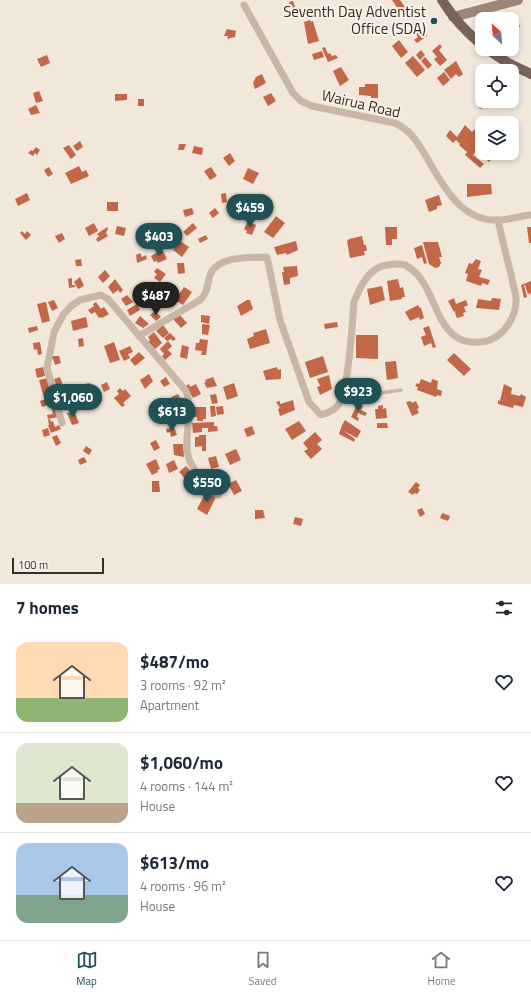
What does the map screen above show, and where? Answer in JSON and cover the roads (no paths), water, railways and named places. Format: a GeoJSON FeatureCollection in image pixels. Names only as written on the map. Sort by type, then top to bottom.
{"type":"FeatureCollection","features":[{"type":"Feature","properties":{"kind":"main road"},"geometry":{"type":"LineString","coordinates":[[442,0],[453,17],[475,39]]}},
{"type":"Feature","properties":{"kind":"main road"},"geometry":{"type":"LineString","coordinates":[[453,17],[518,0]]}},
{"type":"Feature","properties":{"kind":"main road"},"geometry":{"type":"LineString","coordinates":[[498,56],[531,74]]}},
{"type":"Feature","properties":{"kind":"street","name":"Wairua Road"},"geometry":{"type":"LineString","coordinates":[[244,5],[286,81],[301,101],[312,106],[395,123],[408,129],[449,195],[461,206],[477,217],[498,220],[531,214]]}},
{"type":"Feature","properties":{"kind":"street"},"geometry":{"type":"LineString","coordinates":[[139,336],[200,300],[206,294],[210,275],[216,266],[235,259],[267,256],[280,320],[309,402],[321,415],[331,412],[339,404],[345,389],[354,302],[366,278],[383,266],[396,264],[405,265],[420,278],[443,324],[462,341],[480,342],[489,340],[497,336],[510,323],[516,298],[498,220]]}},
{"type":"Feature","properties":{"kind":"street"},"geometry":{"type":"LineString","coordinates":[[62,423],[48,368],[48,357],[54,332],[63,315],[80,300],[101,295],[108,299],[186,391],[189,413],[189,458],[194,469],[218,496]]}},
{"type":"Feature","properties":{"kind":"lane"},"geometry":{"type":"LineString","coordinates":[[345,389],[368,395],[401,390]]}},
{"type":"Feature","properties":{"kind":"place","name":"Seventh Day Adventist Office (SDA)"},"geometry":{"type":"Point","coordinates":[434,21]}}]}
